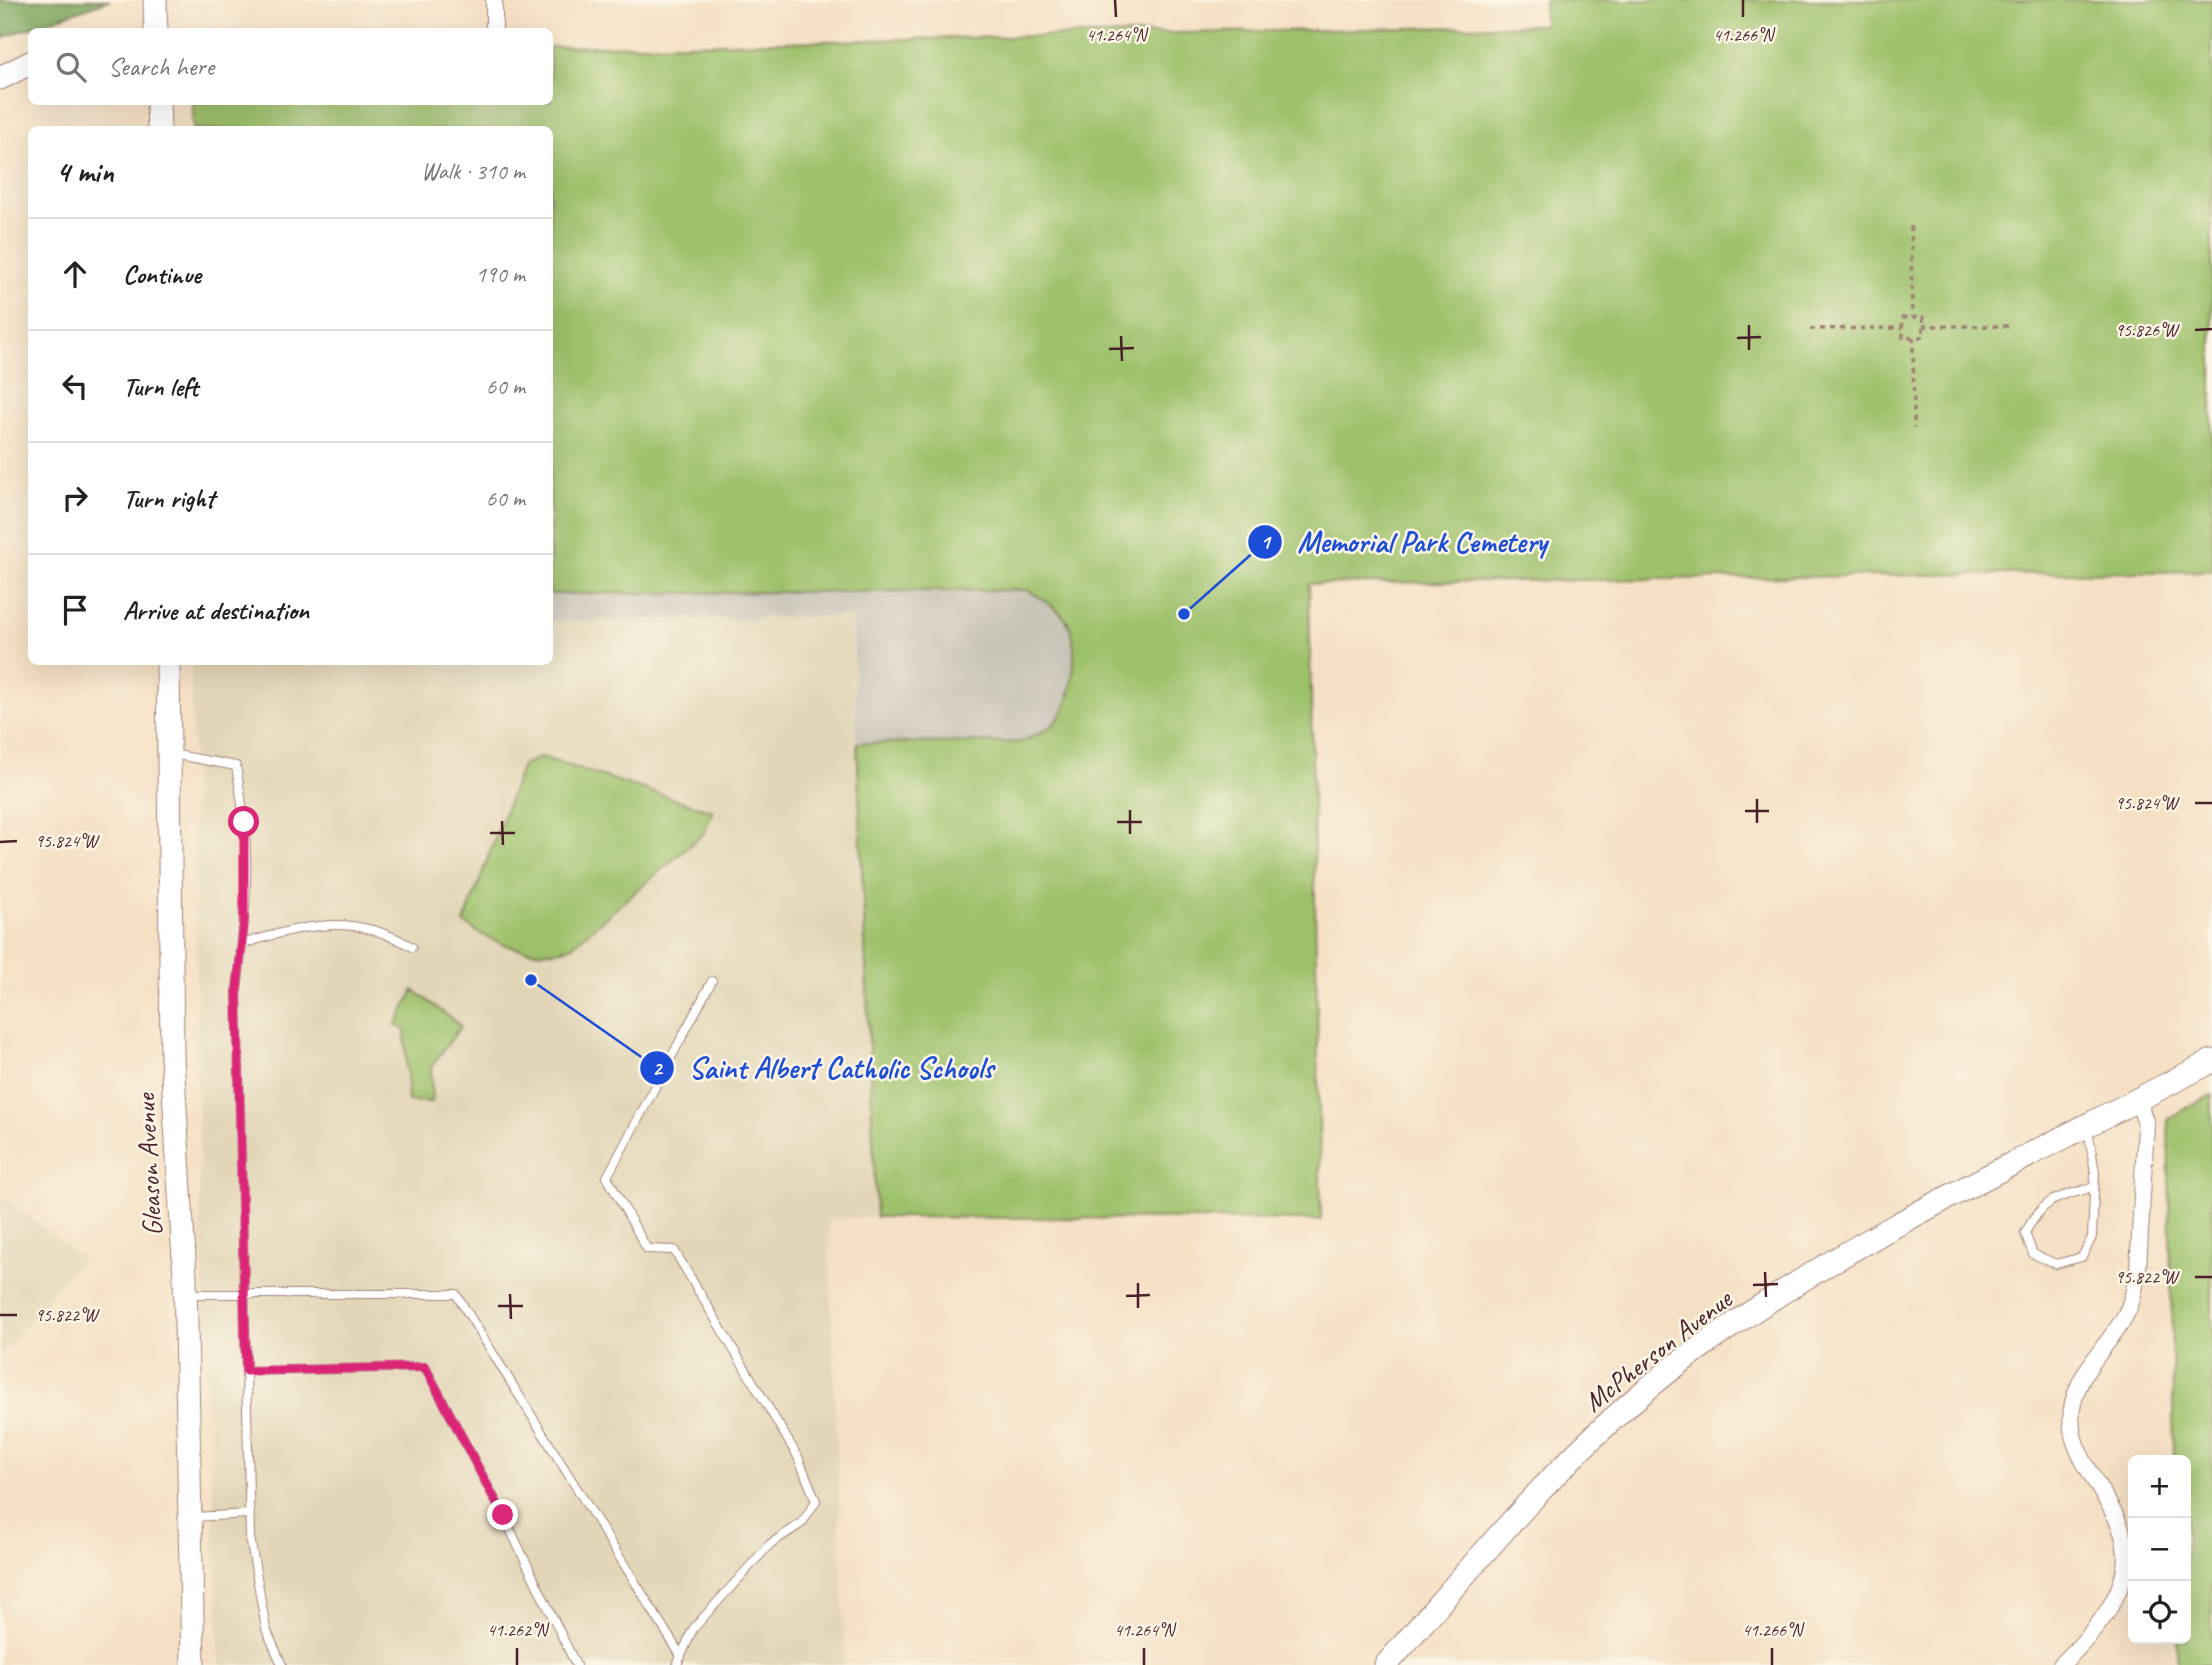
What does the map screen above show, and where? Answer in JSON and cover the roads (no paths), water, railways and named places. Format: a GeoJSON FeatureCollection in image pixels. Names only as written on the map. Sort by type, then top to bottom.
{"type":"FeatureCollection","features":[{"type":"Feature","properties":{"kind":"street"},"geometry":{"type":"LineString","coordinates":[[155,0],[156,28]]}},
{"type":"Feature","properties":{"kind":"street"},"geometry":{"type":"LineString","coordinates":[[494,0],[494,28]]}},
{"type":"Feature","properties":{"kind":"street"},"geometry":{"type":"LineString","coordinates":[[0,78],[28,64]]}},
{"type":"Feature","properties":{"kind":"street"},"geometry":{"type":"LineString","coordinates":[[158,105],[159,126]]}},
{"type":"Feature","properties":{"kind":"street","name":"Gleason Avenue"},"geometry":{"type":"LineString","coordinates":[[167,665],[172,1057],[185,1294],[193,1665]]}},
{"type":"Feature","properties":{"kind":"street","name":"McPherson Avenue"},"geometry":{"type":"LineString","coordinates":[[1385,1665],[1572,1458],[1640,1395],[1700,1348],[1824,1267],[1926,1210],[2212,1061]]}},
{"type":"Feature","properties":{"kind":"street"},"geometry":{"type":"LineString","coordinates":[[2061,1665],[2095,1628],[2110,1605],[2123,1575],[2123,1536],[2114,1514],[2075,1447],[2071,1421],[2073,1403],[2082,1377],[2124,1317],[2134,1291],[2138,1270],[2146,1124],[2138,1100]]}},
{"type":"Feature","properties":{"kind":"lane"},"geometry":{"type":"LineString","coordinates":[[168,754],[236,766],[244,822],[242,944],[237,990],[250,1537],[266,1629],[282,1665]]}},
{"type":"Feature","properties":{"kind":"lane"},"geometry":{"type":"LineString","coordinates":[[242,944],[301,927],[349,924],[372,929],[412,947]]}},
{"type":"Feature","properties":{"kind":"lane"},"geometry":{"type":"LineString","coordinates":[[679,1661],[693,1629],[770,1544],[802,1523],[817,1501],[797,1457],[674,1250],[647,1250],[607,1177],[712,981]]}},
{"type":"Feature","properties":{"kind":"lane"},"geometry":{"type":"LineString","coordinates":[[2088,1126],[2095,1173],[2092,1237],[2081,1257],[2056,1264],[2034,1254],[2025,1233],[2034,1216],[2050,1200],[2094,1187]]}},
{"type":"Feature","properties":{"kind":"lane"},"geometry":{"type":"LineString","coordinates":[[185,1294],[456,1294],[679,1661]]}},
{"type":"Feature","properties":{"kind":"lane"},"geometry":{"type":"LineString","coordinates":[[246,1371],[425,1367],[503,1515],[576,1665]]}},
{"type":"Feature","properties":{"kind":"lane"},"geometry":{"type":"LineString","coordinates":[[190,1518],[250,1514]]}},
{"type":"Feature","properties":{"kind":"place","name":"Memorial Park Cemetery"},"geometry":{"type":"Point","coordinates":[1184,614]}},
{"type":"Feature","properties":{"kind":"place","name":"Saint Albert Catholic Schools"},"geometry":{"type":"Point","coordinates":[531,980]}}]}
